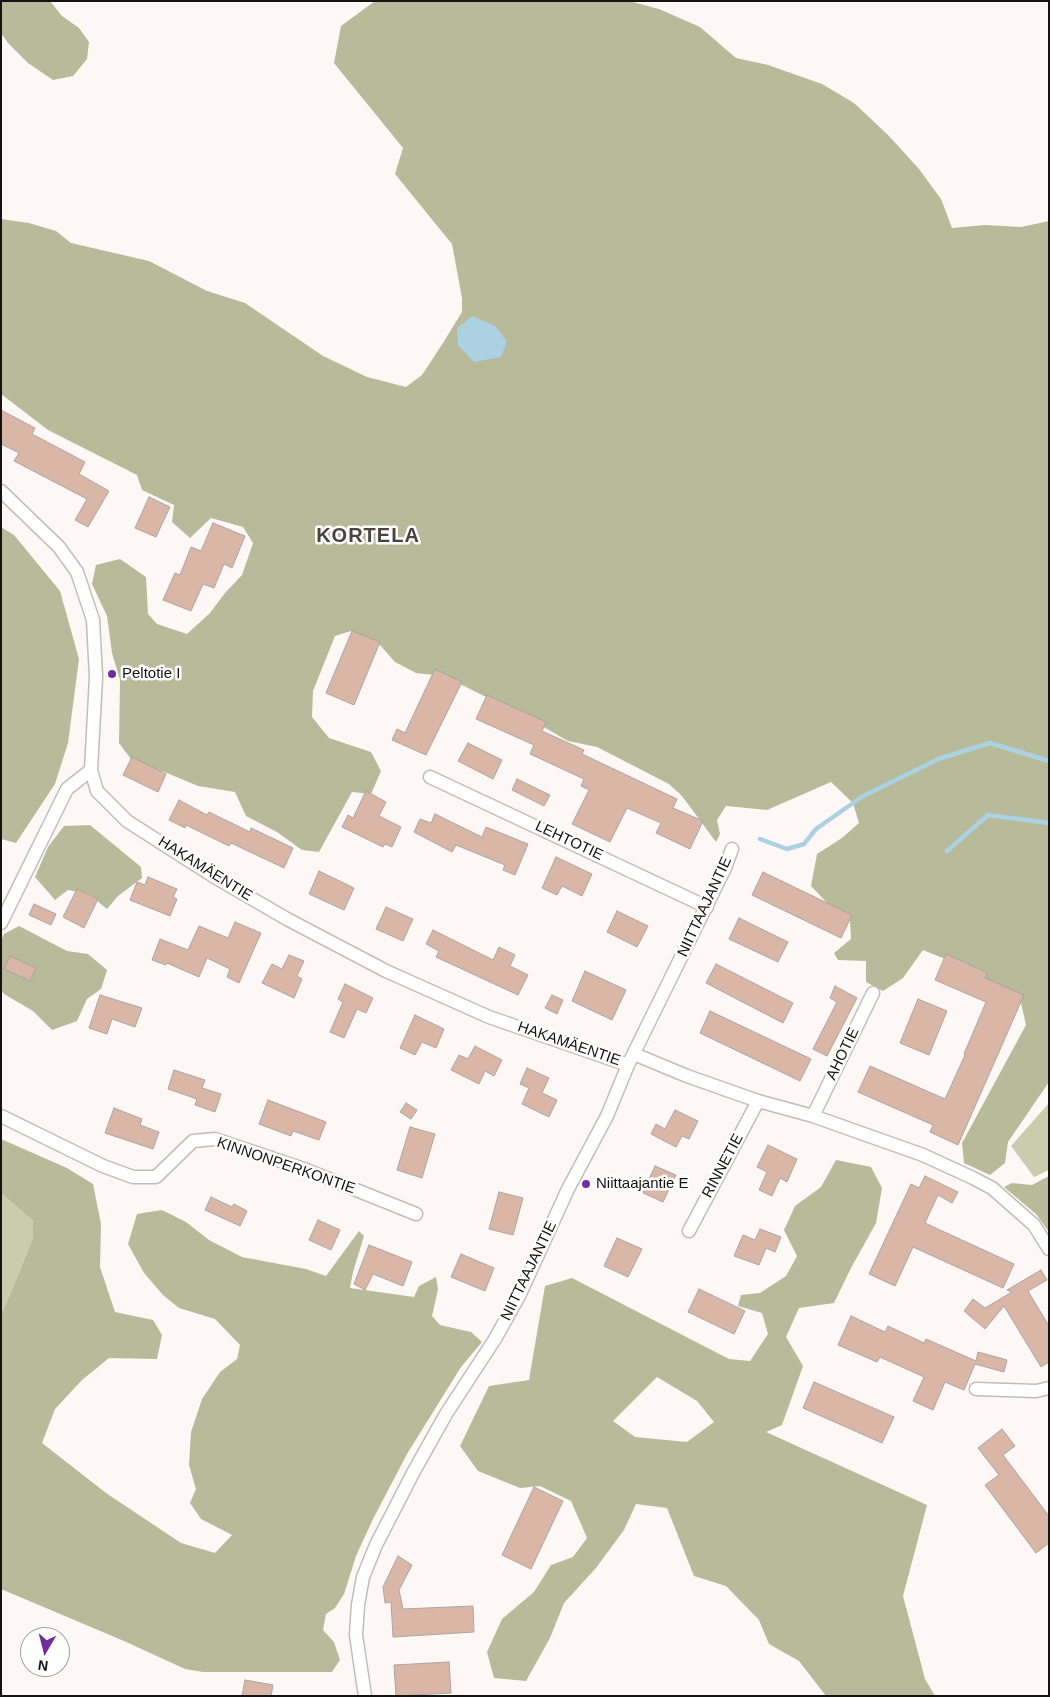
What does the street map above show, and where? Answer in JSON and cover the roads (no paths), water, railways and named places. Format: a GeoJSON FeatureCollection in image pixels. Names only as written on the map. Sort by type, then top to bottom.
{"type":"FeatureCollection","features":[{"type":"Feature","properties":{"kind":"street","name":"HAKAMÄENTIE"},"geometry":{"type":"LineString","coordinates":[[1,491],[60,547],[76,572],[93,620],[96,676],[90,770],[97,791],[126,820],[213,876],[287,918],[386,971],[489,1016],[687,1076],[758,1101],[813,1116],[923,1155],[992,1188],[1034,1225],[1049,1249]]}},
{"type":"Feature","properties":{"kind":"street"},"geometry":{"type":"LineString","coordinates":[[1,923],[67,789],[90,770]]}},
{"type":"Feature","properties":{"kind":"street","name":"LEHTOTIE"},"geometry":{"type":"LineString","coordinates":[[430,777],[706,907]]}},
{"type":"Feature","properties":{"kind":"street","name":"NIITTAAJANTIE"},"geometry":{"type":"LineString","coordinates":[[365,1696],[356,1635],[358,1605],[363,1577],[376,1545],[446,1414],[495,1339],[520,1294],[568,1189],[607,1116],[631,1060],[732,850]]}},
{"type":"Feature","properties":{"kind":"street","name":"AHOTIE"},"geometry":{"type":"LineString","coordinates":[[813,1116],[873,993]]}},
{"type":"Feature","properties":{"kind":"street","name":"RINNETIE"},"geometry":{"type":"LineString","coordinates":[[688,1231],[758,1101]]}},
{"type":"Feature","properties":{"kind":"street","name":"KINNONPERKONTIE"},"geometry":{"type":"LineString","coordinates":[[1,1116],[103,1166],[133,1177],[156,1177],[193,1141],[215,1139],[304,1169],[416,1214]]}},
{"type":"Feature","properties":{"kind":"street"},"geometry":{"type":"LineString","coordinates":[[976,1389],[1036,1391],[1049,1388]]}},
{"type":"Feature","properties":{"kind":"water"},"geometry":{"type":"Polygon","coordinates":[[[472,316],[495,326],[507,341],[501,357],[474,362],[458,345],[457,328],[472,316]]]}},
{"type":"Feature","properties":{"kind":"waterway"},"geometry":{"type":"LineString","coordinates":[[760,839],[787,849],[804,844],[816,829],[863,796],[941,758],[990,743],[1049,761]]}},
{"type":"Feature","properties":{"kind":"waterway"},"geometry":{"type":"LineString","coordinates":[[947,851],[988,815],[1049,823]]}},
{"type":"Feature","properties":{"kind":"place","name":"Peltotie I"},"geometry":{"type":"Point","coordinates":[112,674]}},
{"type":"Feature","properties":{"kind":"place","name":"Niittaajantie E"},"geometry":{"type":"Point","coordinates":[586,1184]}},
{"type":"Feature","properties":{"kind":"district","name":"KORTELA"},"geometry":{"type":"Point","coordinates":[368,536]}}]}
